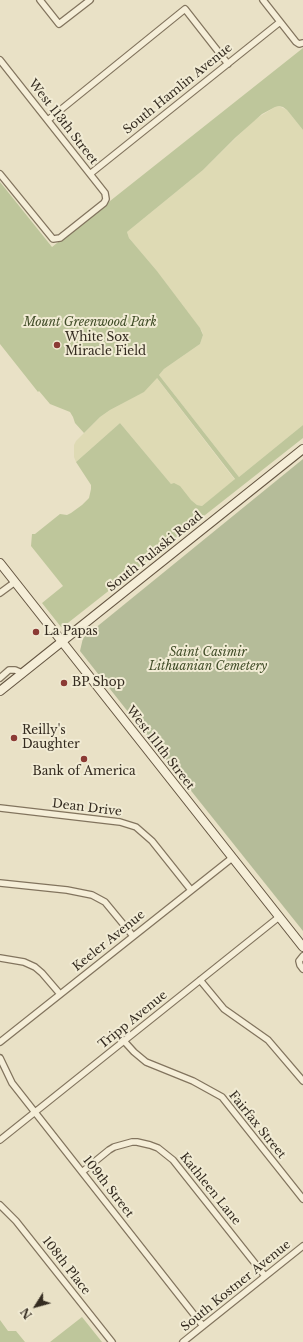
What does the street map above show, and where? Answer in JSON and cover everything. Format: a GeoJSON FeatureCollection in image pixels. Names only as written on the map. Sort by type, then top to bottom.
{"type":"FeatureCollection","features":[{"type":"Feature","properties":{"kind":"main road","name":"South Pulaski Road"},"geometry":{"type":"LineString","coordinates":[[0,691],[303,449]]}},
{"type":"Feature","properties":{"kind":"main road","name":"West 111th Street"},"geometry":{"type":"LineString","coordinates":[[0,563],[303,947]]}},
{"type":"Feature","properties":{"kind":"street"},"geometry":{"type":"LineString","coordinates":[[40,0],[59,24],[90,0]]}},
{"type":"Feature","properties":{"kind":"street"},"geometry":{"type":"LineString","coordinates":[[263,0],[296,42],[301,43]]}},
{"type":"Feature","properties":{"kind":"street"},"geometry":{"type":"LineString","coordinates":[[48,120],[185,9],[228,64]]}},
{"type":"Feature","properties":{"kind":"street","name":"South Hamlin Avenue"},"geometry":{"type":"LineString","coordinates":[[90,174],[280,22]]}},
{"type":"Feature","properties":{"kind":"street","name":"West 113th Street"},"geometry":{"type":"LineString","coordinates":[[0,60],[105,193],[106,199],[104,203],[60,238],[55,239],[49,236],[0,174]]}},
{"type":"Feature","properties":{"kind":"street"},"geometry":{"type":"LineString","coordinates":[[0,593],[14,582]]}},
{"type":"Feature","properties":{"kind":"street"},"geometry":{"type":"LineString","coordinates":[[0,678],[9,670],[15,670],[22,673]]}},
{"type":"Feature","properties":{"kind":"street","name":"Dean Drive"},"geometry":{"type":"LineString","coordinates":[[0,808],[120,822],[136,827],[152,841],[191,890]]}},
{"type":"Feature","properties":{"kind":"street","name":"Keeler Avenue"},"geometry":{"type":"LineString","coordinates":[[0,1042],[232,858]]}},
{"type":"Feature","properties":{"kind":"street"},"geometry":{"type":"LineString","coordinates":[[0,882],[67,890],[92,895],[105,902],[133,936]]}},
{"type":"Feature","properties":{"kind":"street","name":"Tripp Avenue"},"geometry":{"type":"LineString","coordinates":[[0,1140],[279,917]]}},
{"type":"Feature","properties":{"kind":"street"},"geometry":{"type":"LineString","coordinates":[[303,956],[300,961],[300,965],[303,969]]}},
{"type":"Feature","properties":{"kind":"street"},"geometry":{"type":"LineString","coordinates":[[0,958],[24,962],[35,967],[60,994]]}},
{"type":"Feature","properties":{"kind":"street"},"geometry":{"type":"LineString","coordinates":[[200,980],[224,1009],[268,1040],[303,1081]]}},
{"type":"Feature","properties":{"kind":"street","name":"Fairfax Street"},"geometry":{"type":"LineString","coordinates":[[124,1041],[139,1057],[146,1062],[194,1081],[222,1097],[303,1199]]}},
{"type":"Feature","properties":{"kind":"street","name":"109th Street"},"geometry":{"type":"LineString","coordinates":[[0,1058],[12,1083],[203,1326]]}},
{"type":"Feature","properties":{"kind":"street","name":"Kathleen Lane"},"geometry":{"type":"LineString","coordinates":[[82,1172],[114,1147],[132,1142],[138,1142],[150,1144],[158,1148],[172,1160],[265,1276]]}},
{"type":"Feature","properties":{"kind":"street","name":"108th Place"},"geometry":{"type":"LineString","coordinates":[[0,1205],[16,1221],[112,1342]]}},
{"type":"Feature","properties":{"kind":"street","name":"South Kostner Avenue"},"geometry":{"type":"LineString","coordinates":[[183,1342],[303,1246]]}},
{"type":"Feature","properties":{"kind":"shaded area"},"geometry":{"type":"Polygon","coordinates":[[[279,106],[287,110],[303,130],[303,425],[239,477],[159,375],[164,369],[200,344],[203,335],[202,331],[157,271],[129,238],[127,232],[203,170],[254,120],[279,106]]]}},
{"type":"Feature","properties":{"kind":"shaded area"},"geometry":{"type":"Polygon","coordinates":[[[156,377],[235,480],[202,506],[197,505],[171,484],[120,423],[76,462],[74,457],[74,445],[76,441],[100,417],[143,392],[156,377]]]}},
{"type":"Feature","properties":{"kind":"green space","name":"Mount Greenwood Park"},"geometry":{"type":"Polygon","coordinates":[[[303,48],[303,130],[283,107],[275,107],[262,114],[203,170],[127,232],[129,238],[157,271],[200,328],[203,335],[200,344],[164,369],[159,375],[239,477],[303,425],[303,438],[61,627],[42,603],[63,586],[31,546],[32,534],[35,534],[60,514],[67,515],[71,513],[89,498],[91,485],[76,462],[120,423],[171,484],[174,483],[180,486],[197,505],[202,506],[235,479],[157,378],[144,392],[110,410],[100,417],[84,433],[75,423],[70,412],[50,404],[39,391],[38,392],[0,344],[0,182],[52,247],[303,48]]]}},
{"type":"Feature","properties":{"kind":"green space","name":"Saint Casimir Lithuanian Cemetery"},"geometry":{"type":"Polygon","coordinates":[[[303,459],[303,931],[80,651],[83,638],[303,459]]]}},
{"type":"Feature","properties":{"kind":"green space"},"geometry":{"type":"Polygon","coordinates":[[[82,1317],[102,1342],[50,1342],[82,1317]]]}},
{"type":"Feature","properties":{"kind":"green space"},"geometry":{"type":"Polygon","coordinates":[[[0,1320],[8,1331],[16,1331],[25,1342],[0,1342],[0,1320]]]}},
{"type":"Feature","properties":{"kind":"place","name":"White Sox Miracle Field"},"geometry":{"type":"Point","coordinates":[57,345]}},
{"type":"Feature","properties":{"kind":"place","name":"La Papas"},"geometry":{"type":"Point","coordinates":[36,632]}},
{"type":"Feature","properties":{"kind":"place","name":"BP Shop"},"geometry":{"type":"Point","coordinates":[64,683]}},
{"type":"Feature","properties":{"kind":"place","name":"Reilly's Daughter"},"geometry":{"type":"Point","coordinates":[14,738]}},
{"type":"Feature","properties":{"kind":"place","name":"Bank of America"},"geometry":{"type":"Point","coordinates":[84,759]}}]}
